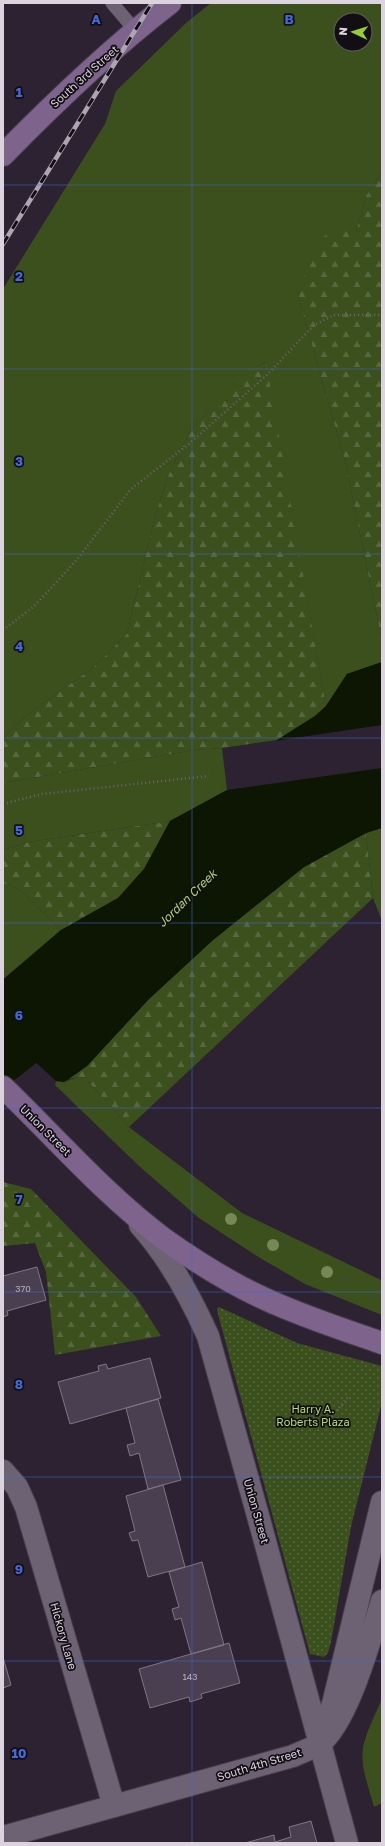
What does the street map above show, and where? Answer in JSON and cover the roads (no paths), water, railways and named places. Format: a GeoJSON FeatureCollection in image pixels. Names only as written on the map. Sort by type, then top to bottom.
{"type":"FeatureCollection","features":[{"type":"Feature","properties":{"kind":"main road","name":"South 3rd Street"},"geometry":{"type":"LineString","coordinates":[[3,155],[51,106],[135,30],[170,3]]}},
{"type":"Feature","properties":{"kind":"main road","name":"Union Street"},"geometry":{"type":"LineString","coordinates":[[3,1087],[120,1202],[164,1238],[224,1277],[262,1298],[316,1320],[382,1343]]}},
{"type":"Feature","properties":{"kind":"street","name":"Union Street"},"geometry":{"type":"LineString","coordinates":[[120,1202],[149,1235],[174,1271],[196,1309],[208,1336],[346,1843]]}},
{"type":"Feature","properties":{"kind":"street","name":"Hickory Lane"},"geometry":{"type":"LineString","coordinates":[[3,1471],[17,1487],[26,1507],[114,1806]]}},
{"type":"Feature","properties":{"kind":"street"},"geometry":{"type":"LineString","coordinates":[[319,1744],[333,1704],[382,1502]]}},
{"type":"Feature","properties":{"kind":"street"},"geometry":{"type":"LineString","coordinates":[[319,1744],[340,1719],[365,1655],[382,1600]]}},
{"type":"Feature","properties":{"kind":"street","name":"South 4th Street"},"geometry":{"type":"LineString","coordinates":[[3,1837],[293,1756],[319,1744]]}},
{"type":"Feature","properties":{"kind":"lane"},"geometry":{"type":"LineString","coordinates":[[112,3],[135,30]]}},
{"type":"Feature","properties":{"kind":"water"},"geometry":{"type":"Polygon","coordinates":[[[382,662],[382,828],[366,833],[304,867],[213,940],[149,999],[87,1066],[64,1082],[56,1081],[3,1032],[3,980],[61,930],[118,898],[144,869],[170,821],[227,790],[277,740],[315,716],[326,706],[347,674],[382,662]]]}},
{"type":"Feature","properties":{"kind":"waterway","name":"Jordan Creek"},"geometry":{"type":"LineString","coordinates":[[3,1058],[71,1004]]}},
{"type":"Feature","properties":{"kind":"railway"},"geometry":{"type":"LineString","coordinates":[[3,244],[152,3]]}},
{"type":"Feature","properties":{"kind":"park label","name":"Harry A. Roberts Plaza"},"geometry":{"type":"Point","coordinates":[313,1414]}}]}
